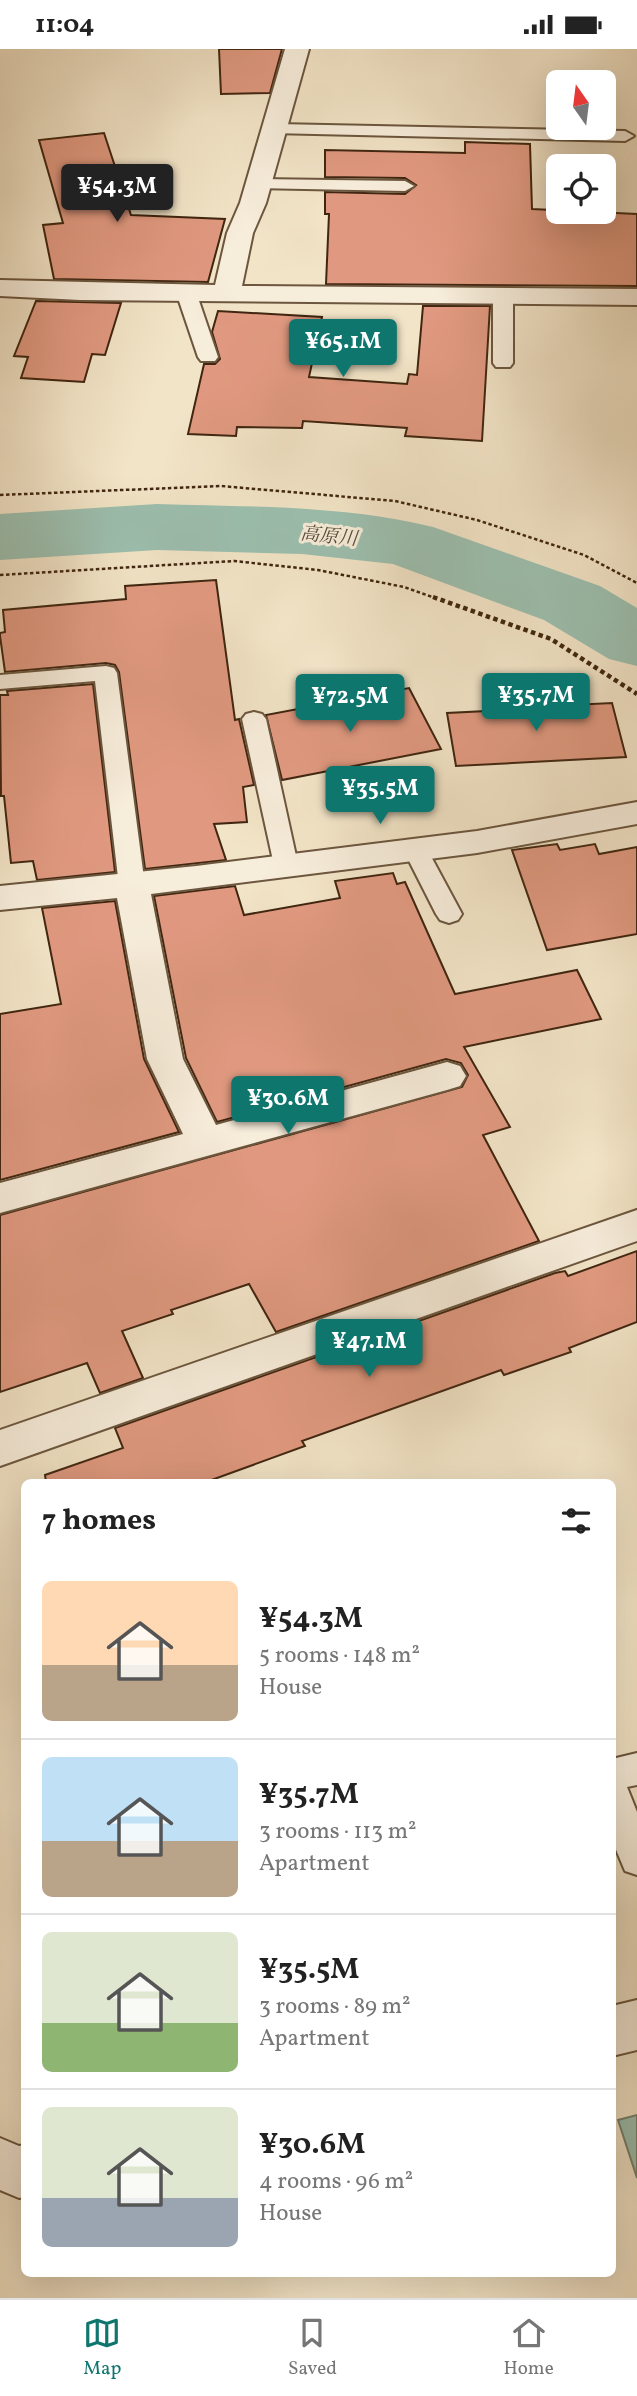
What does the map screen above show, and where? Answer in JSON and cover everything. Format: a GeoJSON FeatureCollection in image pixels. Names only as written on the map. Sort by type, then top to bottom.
{"type":"FeatureCollection","features":[{"type":"Feature","properties":{"kind":"street"},"geometry":{"type":"LineString","coordinates":[[227,292],[240,233],[259,184],[298,49]]}},
{"type":"Feature","properties":{"kind":"street"},"geometry":{"type":"LineString","coordinates":[[0,288],[637,297]]}},
{"type":"Feature","properties":{"kind":"street"},"geometry":{"type":"LineString","coordinates":[[0,898],[132,886],[477,842],[637,813]]}},
{"type":"Feature","properties":{"kind":"street"},"geometry":{"type":"LineString","coordinates":[[132,886],[165,1059],[206,1142]]}},
{"type":"Feature","properties":{"kind":"street"},"geometry":{"type":"LineString","coordinates":[[0,1198],[447,1076]]}},
{"type":"Feature","properties":{"kind":"street"},"geometry":{"type":"LineString","coordinates":[[0,1448],[637,1225]]}},
{"type":"Feature","properties":{"kind":"street"},"geometry":{"type":"LineString","coordinates":[[616,2030],[637,2025]]}},
{"type":"Feature","properties":{"kind":"street"},"geometry":{"type":"LineString","coordinates":[[0,2164],[21,2172]]}},
{"type":"Feature","properties":{"kind":"lane"},"geometry":{"type":"LineString","coordinates":[[276,129],[625,136]]}},
{"type":"Feature","properties":{"kind":"lane"},"geometry":{"type":"LineString","coordinates":[[259,184],[405,186]]}},
{"type":"Feature","properties":{"kind":"lane"},"geometry":{"type":"LineString","coordinates":[[186,292],[208,357]]}},
{"type":"Feature","properties":{"kind":"lane"},"geometry":{"type":"LineString","coordinates":[[503,296],[503,363]]}},
{"type":"Feature","properties":{"kind":"lane"},"geometry":{"type":"LineString","coordinates":[[0,682],[106,673],[132,886]]}},
{"type":"Feature","properties":{"kind":"lane"},"geometry":{"type":"LineString","coordinates":[[254,719],[286,865]]}},
{"type":"Feature","properties":{"kind":"lane"},"geometry":{"type":"LineString","coordinates":[[415,849],[449,914]]}},
{"type":"Feature","properties":{"kind":"lane"},"geometry":{"type":"LineString","coordinates":[[616,1774],[637,1769]]}},
{"type":"Feature","properties":{"kind":"lane"},"geometry":{"type":"LineString","coordinates":[[616,1802],[637,1859]]}},
{"type":"Feature","properties":{"kind":"path"},"geometry":{"type":"LineString","coordinates":[[0,495],[221,486],[395,501],[477,520],[583,555],[637,583]]}},
{"type":"Feature","properties":{"kind":"path"},"geometry":{"type":"LineString","coordinates":[[0,575],[234,561],[318,570],[404,587],[551,639],[637,694]]}},
{"type":"Feature","properties":{"kind":"shaded area"},"geometry":{"type":"Polygon","coordinates":[[[637,2115],[637,2178],[618,2120],[637,2115]]]}},
{"type":"Feature","properties":{"kind":"building"},"geometry":{"type":"Polygon","coordinates":[[[219,49],[282,49],[270,93],[221,94],[219,49]]]}},
{"type":"Feature","properties":{"kind":"building"},"geometry":{"type":"Polygon","coordinates":[[[104,133],[131,215],[225,219],[208,282],[54,279],[43,225],[63,223],[39,140],[104,133]]]}},
{"type":"Feature","properties":{"kind":"building"},"geometry":{"type":"Polygon","coordinates":[[[465,142],[530,144],[532,209],[546,210],[546,224],[616,224],[616,213],[637,214],[637,286],[326,284],[329,214],[325,214],[325,192],[405,194],[416,185],[405,178],[325,177],[325,150],[465,153],[465,142]]]}},
{"type":"Feature","properties":{"kind":"building"},"geometry":{"type":"Polygon","coordinates":[[[36,301],[121,303],[105,355],[92,354],[84,382],[21,378],[28,357],[14,356],[36,301]]]}},
{"type":"Feature","properties":{"kind":"building"},"geometry":{"type":"Polygon","coordinates":[[[423,306],[490,306],[482,441],[405,436],[407,428],[303,421],[302,428],[237,427],[236,436],[188,434],[204,364],[215,364],[220,359],[212,332],[218,311],[322,317],[309,377],[407,384],[409,374],[417,375],[423,306]]]}},
{"type":"Feature","properties":{"kind":"building"},"geometry":{"type":"Polygon","coordinates":[[[216,580],[235,720],[239,719],[254,785],[243,787],[247,822],[214,824],[226,860],[145,869],[119,672],[115,665],[106,663],[5,672],[0,636],[0,633],[5,632],[3,610],[126,599],[125,586],[216,580]]]}},
{"type":"Feature","properties":{"kind":"building"},"geometry":{"type":"Polygon","coordinates":[[[93,684],[115,872],[37,880],[33,861],[11,863],[4,796],[1,796],[0,695],[8,695],[7,691],[93,684]]]}},
{"type":"Feature","properties":{"kind":"building"},"geometry":{"type":"Polygon","coordinates":[[[409,688],[441,749],[282,780],[266,715],[409,688]]]}},
{"type":"Feature","properties":{"kind":"building"},"geometry":{"type":"Polygon","coordinates":[[[570,697],[572,705],[612,703],[626,757],[456,766],[447,713],[507,710],[505,700],[570,697]]]}},
{"type":"Feature","properties":{"kind":"building"},"geometry":{"type":"Polygon","coordinates":[[[557,844],[560,850],[595,844],[599,854],[637,847],[637,934],[547,950],[512,850],[557,844]]]}},
{"type":"Feature","properties":{"kind":"building"},"geometry":{"type":"Polygon","coordinates":[[[393,873],[397,884],[405,882],[455,994],[577,970],[601,1019],[464,1047],[510,1127],[483,1135],[539,1241],[276,1332],[249,1284],[171,1310],[173,1314],[122,1331],[143,1378],[100,1393],[87,1363],[0,1392],[0,1215],[462,1087],[468,1075],[461,1063],[446,1059],[217,1122],[186,1058],[154,896],[235,886],[244,915],[340,898],[335,881],[393,873]]]}},
{"type":"Feature","properties":{"kind":"building"},"geometry":{"type":"Polygon","coordinates":[[[115,901],[144,1059],[179,1132],[0,1180],[0,1014],[61,1004],[42,908],[115,901]]]}},
{"type":"Feature","properties":{"kind":"building"},"geometry":{"type":"Polygon","coordinates":[[[637,1251],[637,1322],[569,1348],[571,1352],[504,1375],[501,1370],[302,1441],[305,1446],[214,1479],[46,1479],[45,1475],[123,1448],[115,1428],[555,1273],[565,1271],[568,1276],[637,1251]]]}},
{"type":"Feature","properties":{"kind":"waterway","name":"高原川"},"geometry":{"type":"LineString","coordinates":[[0,537],[157,527],[302,531],[406,543],[572,603],[637,642]]}}]}
